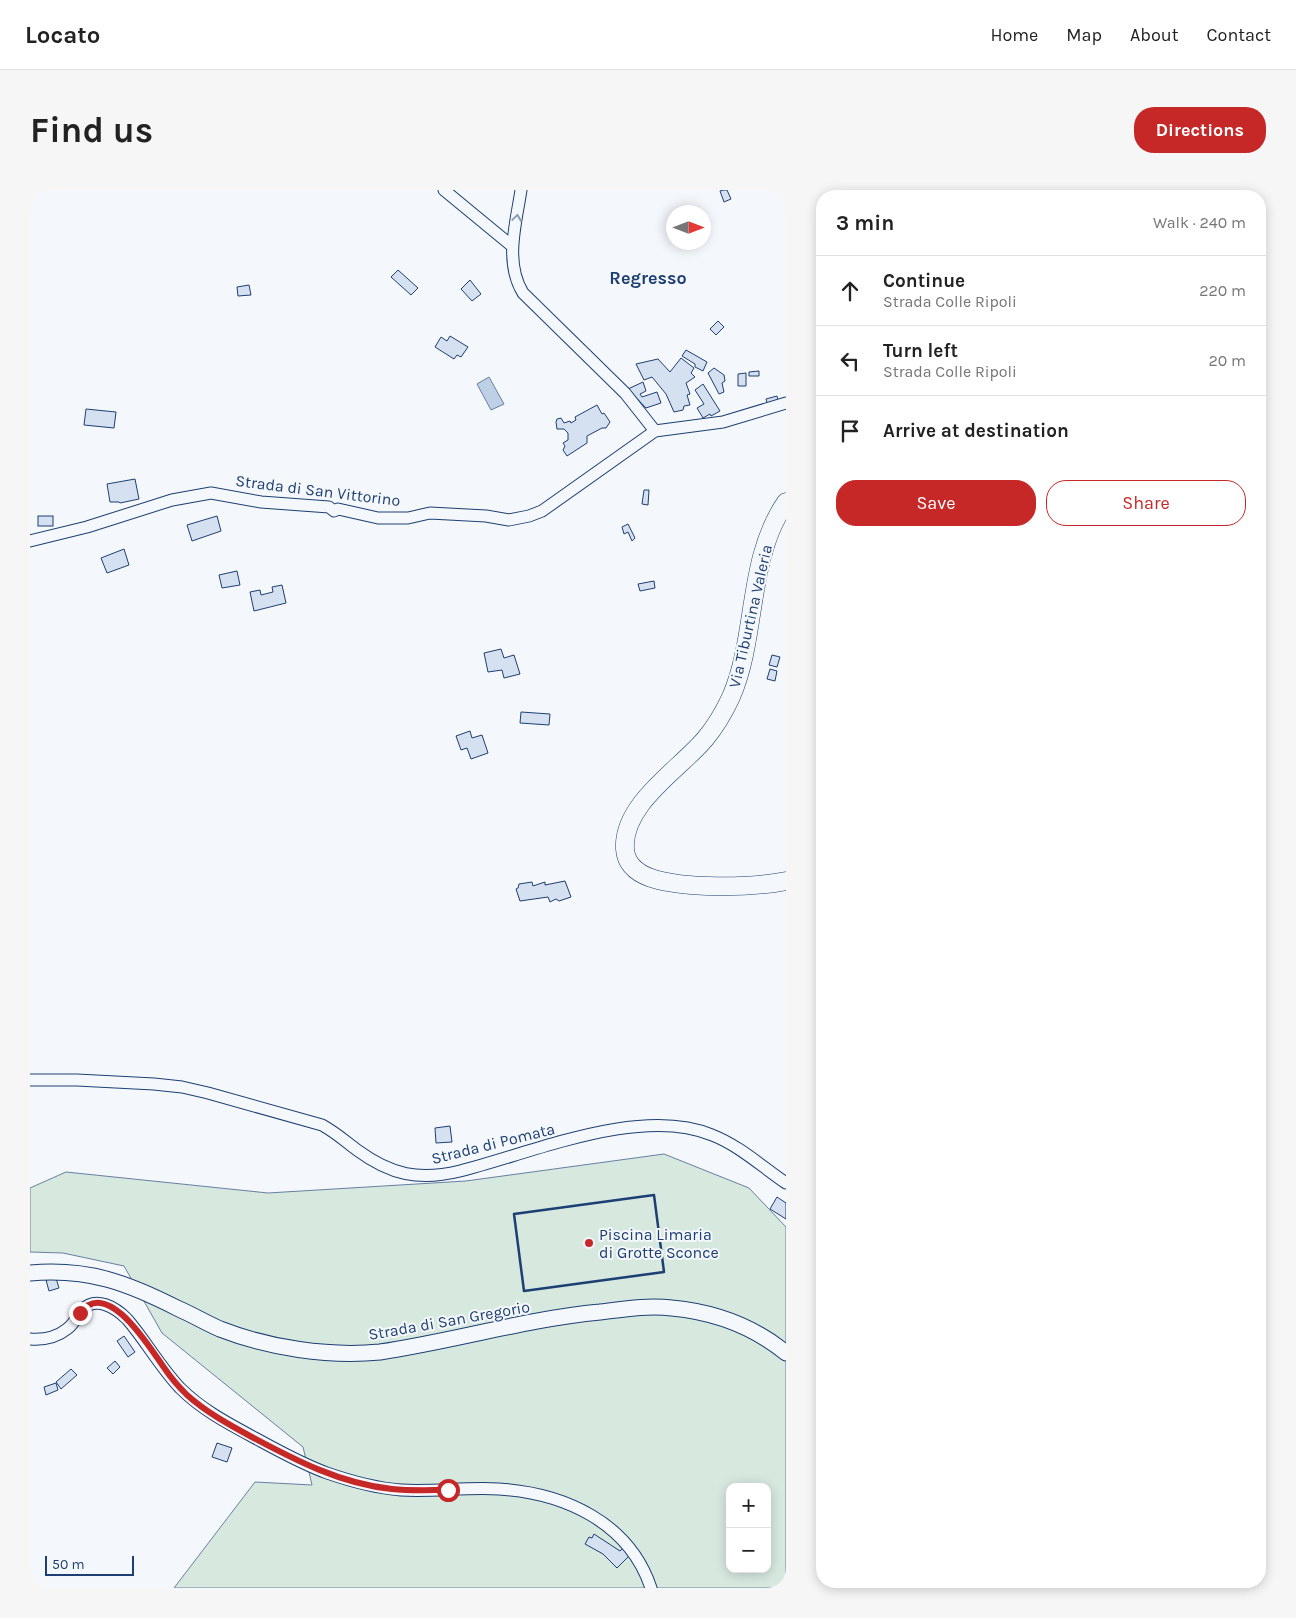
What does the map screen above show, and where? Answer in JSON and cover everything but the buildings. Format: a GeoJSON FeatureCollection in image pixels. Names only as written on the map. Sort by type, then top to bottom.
{"type":"FeatureCollection","features":[{"type":"Feature","properties":{"kind":"main road","name":"Via Tiburtina Valeria"},"geometry":{"type":"LineString","coordinates":[[786,502],[772,525],[761,559],[746,645],[731,696],[719,721],[705,739],[670,772],[637,810],[627,830],[625,848],[626,859],[632,867],[645,876],[654,879],[682,883],[740,886],[786,881]]}},
{"type":"Feature","properties":{"kind":"street"},"geometry":{"type":"LineString","coordinates":[[444,190],[512,246]]}},
{"type":"Feature","properties":{"kind":"street"},"geometry":{"type":"LineString","coordinates":[[521,190],[512,246],[516,278],[523,293],[625,393],[655,431]]}},
{"type":"Feature","properties":{"kind":"street","name":"Strada di San Vittorino"},"geometry":{"type":"LineString","coordinates":[[30,541],[87,527],[172,500],[211,493],[261,502],[328,507],[334,511],[338,509],[378,518],[408,518],[430,513],[460,514],[509,520],[524,518],[542,511],[655,431],[723,422],[786,403]]}},
{"type":"Feature","properties":{"kind":"street","name":"Strada di Pomata"},"geometry":{"type":"LineString","coordinates":[[30,1080],[66,1079],[154,1084],[182,1087],[208,1093],[322,1126],[375,1161],[397,1172],[417,1176],[436,1176],[460,1171],[602,1131],[671,1126],[696,1130],[724,1141],[749,1155],[786,1183]]}},
{"type":"Feature","properties":{"kind":"street","name":"Strada di San Gregorio"},"geometry":{"type":"LineString","coordinates":[[30,1273],[65,1272],[104,1277],[151,1295],[233,1334],[313,1351],[348,1354],[380,1352],[578,1314],[658,1307],[693,1311],[725,1318],[756,1332],[786,1353]]}},
{"type":"Feature","properties":{"kind":"street"},"geometry":{"type":"LineString","coordinates":[[30,1339],[39,1340],[54,1336],[68,1329],[88,1306],[98,1303],[107,1305],[128,1319],[172,1379],[192,1399],[215,1416],[280,1452],[327,1473],[384,1488],[500,1490],[536,1494],[568,1504],[598,1518],[618,1535],[637,1559],[651,1588]]}},
{"type":"Feature","properties":{"kind":"shaded area"},"geometry":{"type":"Polygon","coordinates":[[[664,1154],[749,1188],[786,1227],[786,1588],[174,1588],[255,1482],[312,1485],[303,1447],[162,1333],[124,1266],[63,1253],[30,1252],[30,1188],[66,1172],[268,1193],[466,1181],[664,1154]]]}},
{"type":"Feature","properties":{"kind":"water"},"geometry":{"type":"Polygon","coordinates":[[[489,377],[504,404],[491,410],[477,384],[489,377]]]}},
{"type":"Feature","properties":{"kind":"wall"},"geometry":{"type":"LineString","coordinates":[[654,1195],[664,1272],[524,1291],[514,1214],[654,1195]]}},
{"type":"Feature","properties":{"kind":"place","name":"Piscina Limaria di Grotte Sconce"},"geometry":{"type":"Point","coordinates":[589,1243]}},
{"type":"Feature","properties":{"kind":"district","name":"Regresso"},"geometry":{"type":"Point","coordinates":[648,278]}},
{"type":"Feature","properties":{"kind":"route"},"geometry":{"type":"LineString","coordinates":[[80,1313],[88,1306],[98,1303],[107,1305],[119,1312],[128,1319],[179,1386],[199,1405],[215,1416],[295,1460],[356,1482],[384,1488],[448,1490]]}}]}
